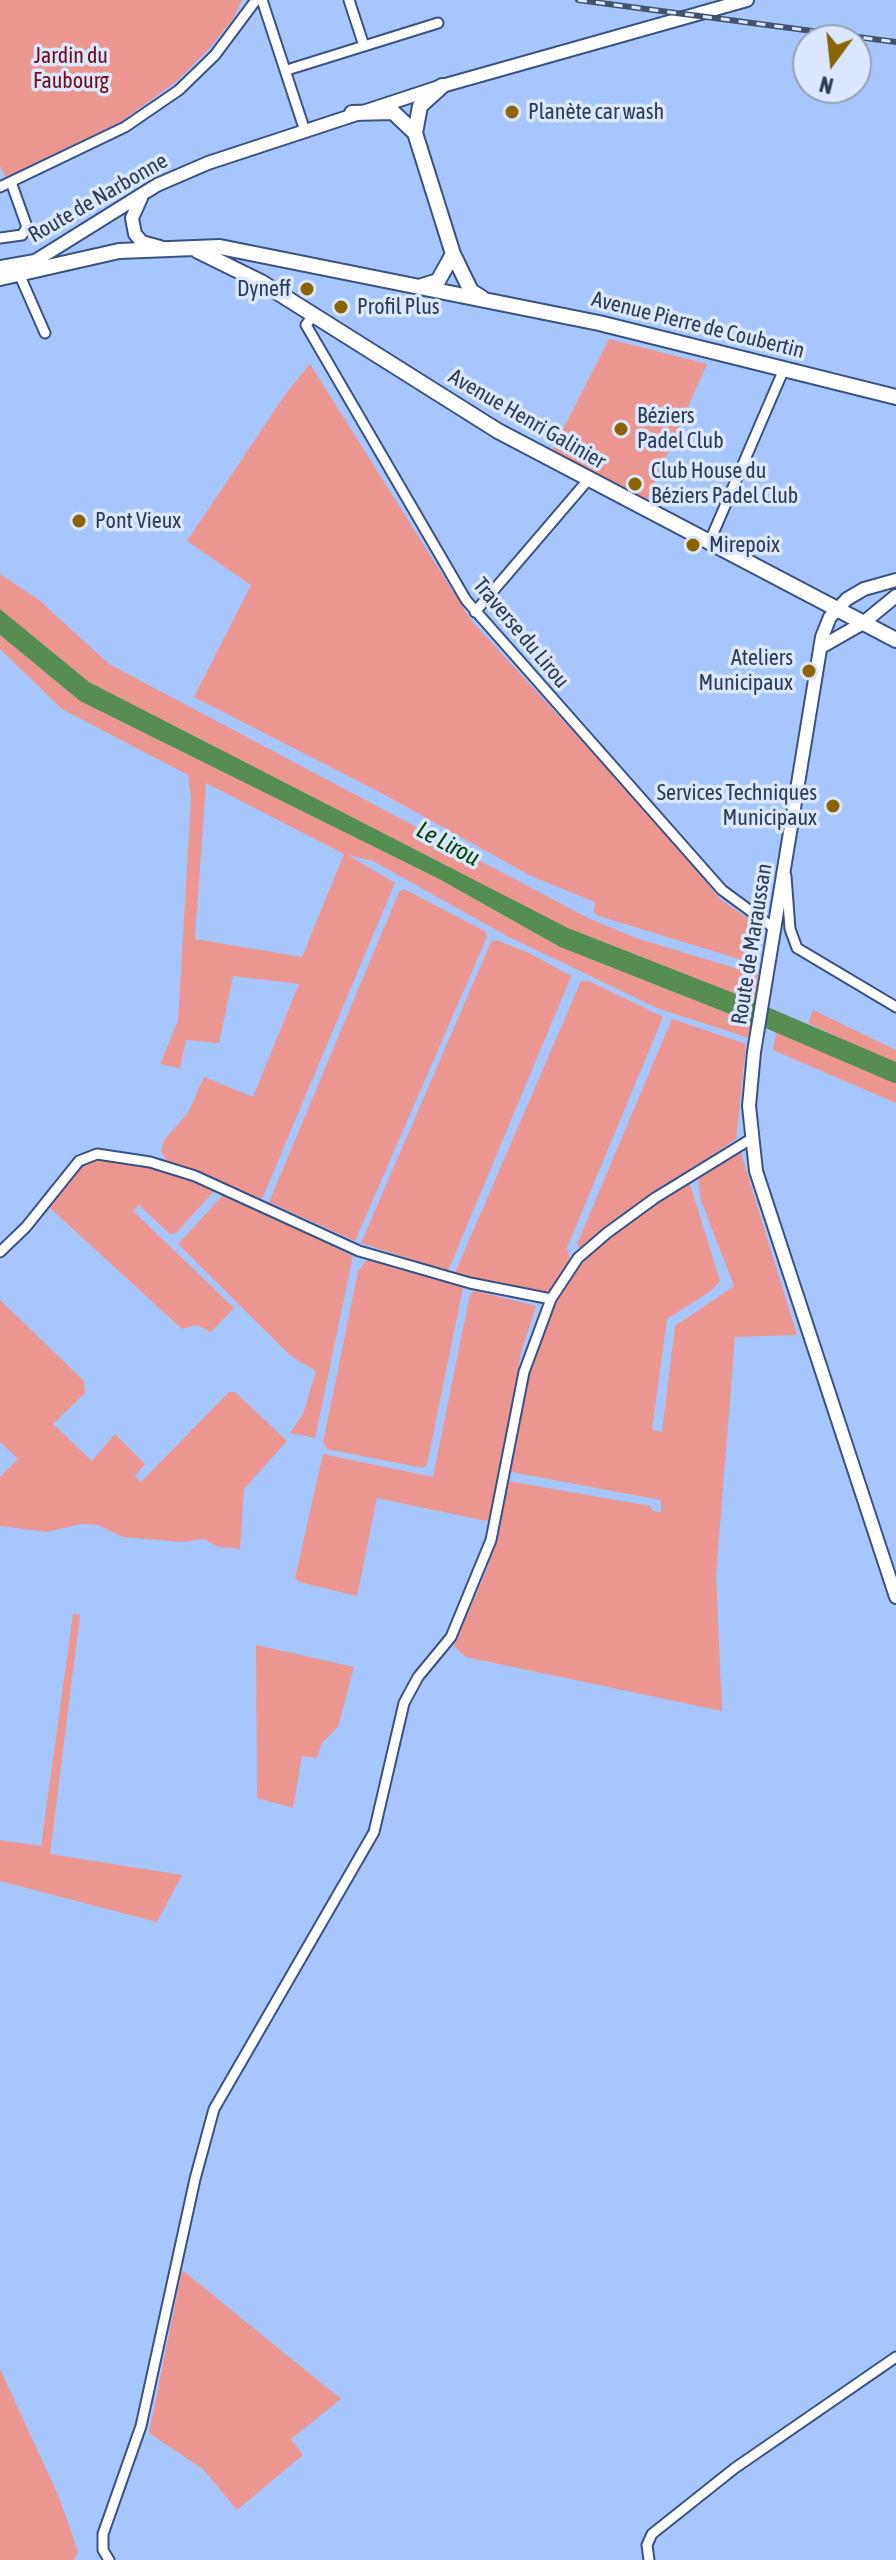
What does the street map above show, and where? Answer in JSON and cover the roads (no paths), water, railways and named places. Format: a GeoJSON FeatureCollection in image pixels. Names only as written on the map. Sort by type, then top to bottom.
{"type":"FeatureCollection","features":[{"type":"Feature","properties":{"kind":"main road","name":"Route de Narbonne"},"geometry":{"type":"LineString","coordinates":[[0,267],[35,261],[173,176],[352,113],[747,0]]}},
{"type":"Feature","properties":{"kind":"main road","name":"Route de Narbonne"},"geometry":{"type":"LineString","coordinates":[[415,133],[420,106],[442,86]]}},
{"type":"Feature","properties":{"kind":"main road","name":"Route de Narbonne"},"geometry":{"type":"LineString","coordinates":[[352,113],[393,112],[415,133]]}},
{"type":"Feature","properties":{"kind":"main road"},"geometry":{"type":"LineString","coordinates":[[415,133],[453,254],[471,291],[489,301]]}},
{"type":"Feature","properties":{"kind":"main road"},"geometry":{"type":"LineString","coordinates":[[142,195],[132,218],[135,234],[142,242],[160,247]]}},
{"type":"Feature","properties":{"kind":"main road","name":"Avenue Pierre de Coubertin"},"geometry":{"type":"LineString","coordinates":[[0,278],[20,276],[80,259],[160,247],[220,247],[599,323],[896,397]]}},
{"type":"Feature","properties":{"kind":"main road","name":"Avenue Henri Galinier"},"geometry":{"type":"LineString","coordinates":[[186,247],[261,282],[310,320],[498,431],[896,640]]}},
{"type":"Feature","properties":{"kind":"main road"},"geometry":{"type":"LineString","coordinates":[[419,286],[438,281],[453,254]]}},
{"type":"Feature","properties":{"kind":"main road"},"geometry":{"type":"LineString","coordinates":[[836,609],[864,589],[896,580]]}},
{"type":"Feature","properties":{"kind":"main road"},"geometry":{"type":"LineString","coordinates":[[821,647],[863,623],[896,596]]}},
{"type":"Feature","properties":{"kind":"main road","name":"Route de Maraussan"},"geometry":{"type":"LineString","coordinates":[[836,609],[827,624],[821,647],[785,864],[757,1040],[749,1106],[751,1139],[896,1597]]}},
{"type":"Feature","properties":{"kind":"main road","name":"Route de Maraussan"},"geometry":{"type":"LineString","coordinates":[[830,1388],[896,1577]]}},
{"type":"Feature","properties":{"kind":"street"},"geometry":{"type":"LineString","coordinates":[[0,187],[125,127],[179,90],[215,55],[259,0],[287,70],[305,131]]}},
{"type":"Feature","properties":{"kind":"street"},"geometry":{"type":"LineString","coordinates":[[349,0],[364,46]]}},
{"type":"Feature","properties":{"kind":"street"},"geometry":{"type":"LineString","coordinates":[[287,70],[438,23]]}},
{"type":"Feature","properties":{"kind":"street"},"geometry":{"type":"LineString","coordinates":[[0,238],[22,235],[27,227],[11,182]]}},
{"type":"Feature","properties":{"kind":"street"},"geometry":{"type":"LineString","coordinates":[[20,276],[45,333]]}},
{"type":"Feature","properties":{"kind":"street","name":"Traverse du Lirou"},"geometry":{"type":"LineString","coordinates":[[310,320],[475,612],[722,890],[775,929]]}},
{"type":"Feature","properties":{"kind":"street"},"geometry":{"type":"LineString","coordinates":[[709,543],[784,369]]}},
{"type":"Feature","properties":{"kind":"street"},"geometry":{"type":"LineString","coordinates":[[475,612],[588,480]]}},
{"type":"Feature","properties":{"kind":"street"},"geometry":{"type":"LineString","coordinates":[[785,864],[790,929],[797,948],[896,1007]]}},
{"type":"Feature","properties":{"kind":"street"},"geometry":{"type":"LineString","coordinates":[[109,2560],[103,2550],[103,2534],[141,2426],[214,2109],[374,1832],[404,1703],[418,1677],[451,1637],[491,1540],[524,1372],[551,1299],[578,1258],[607,1233],[655,1198],[751,1139]]}},
{"type":"Feature","properties":{"kind":"street"},"geometry":{"type":"LineString","coordinates":[[0,1252],[26,1227],[79,1161],[97,1154],[150,1162],[195,1176],[359,1251],[470,1283],[551,1299]]}},
{"type":"Feature","properties":{"kind":"street"},"geometry":{"type":"LineString","coordinates":[[649,2560],[647,2545],[652,2534],[735,2468],[896,2357]]}},
{"type":"Feature","properties":{"kind":"waterway","name":"Le Lirou"},"geometry":{"type":"LineString","coordinates":[[742,1007],[896,1073]]}},
{"type":"Feature","properties":{"kind":"railway"},"geometry":{"type":"LineString","coordinates":[[578,0],[896,42]]}},
{"type":"Feature","properties":{"kind":"place","name":"Planète car wash"},"geometry":{"type":"Point","coordinates":[512,112]}},
{"type":"Feature","properties":{"kind":"place","name":"Dyneff"},"geometry":{"type":"Point","coordinates":[307,289]}},
{"type":"Feature","properties":{"kind":"place","name":"Profil Plus"},"geometry":{"type":"Point","coordinates":[341,307]}},
{"type":"Feature","properties":{"kind":"place","name":"Béziers Padel Club"},"geometry":{"type":"Point","coordinates":[621,429]}},
{"type":"Feature","properties":{"kind":"place","name":"Club House du Béziers Padel Club"},"geometry":{"type":"Point","coordinates":[635,484]}},
{"type":"Feature","properties":{"kind":"place","name":"Pont Vieux"},"geometry":{"type":"Point","coordinates":[79,521]}},
{"type":"Feature","properties":{"kind":"place","name":"Mirepoix"},"geometry":{"type":"Point","coordinates":[693,545]}},
{"type":"Feature","properties":{"kind":"place","name":"Ateliers Municipaux"},"geometry":{"type":"Point","coordinates":[809,671]}},
{"type":"Feature","properties":{"kind":"place","name":"Services Techniques Municipaux"},"geometry":{"type":"Point","coordinates":[833,806]}},
{"type":"Feature","properties":{"kind":"park label","name":"Jardin du Faubourg"},"geometry":{"type":"Point","coordinates":[71,68]}}]}
